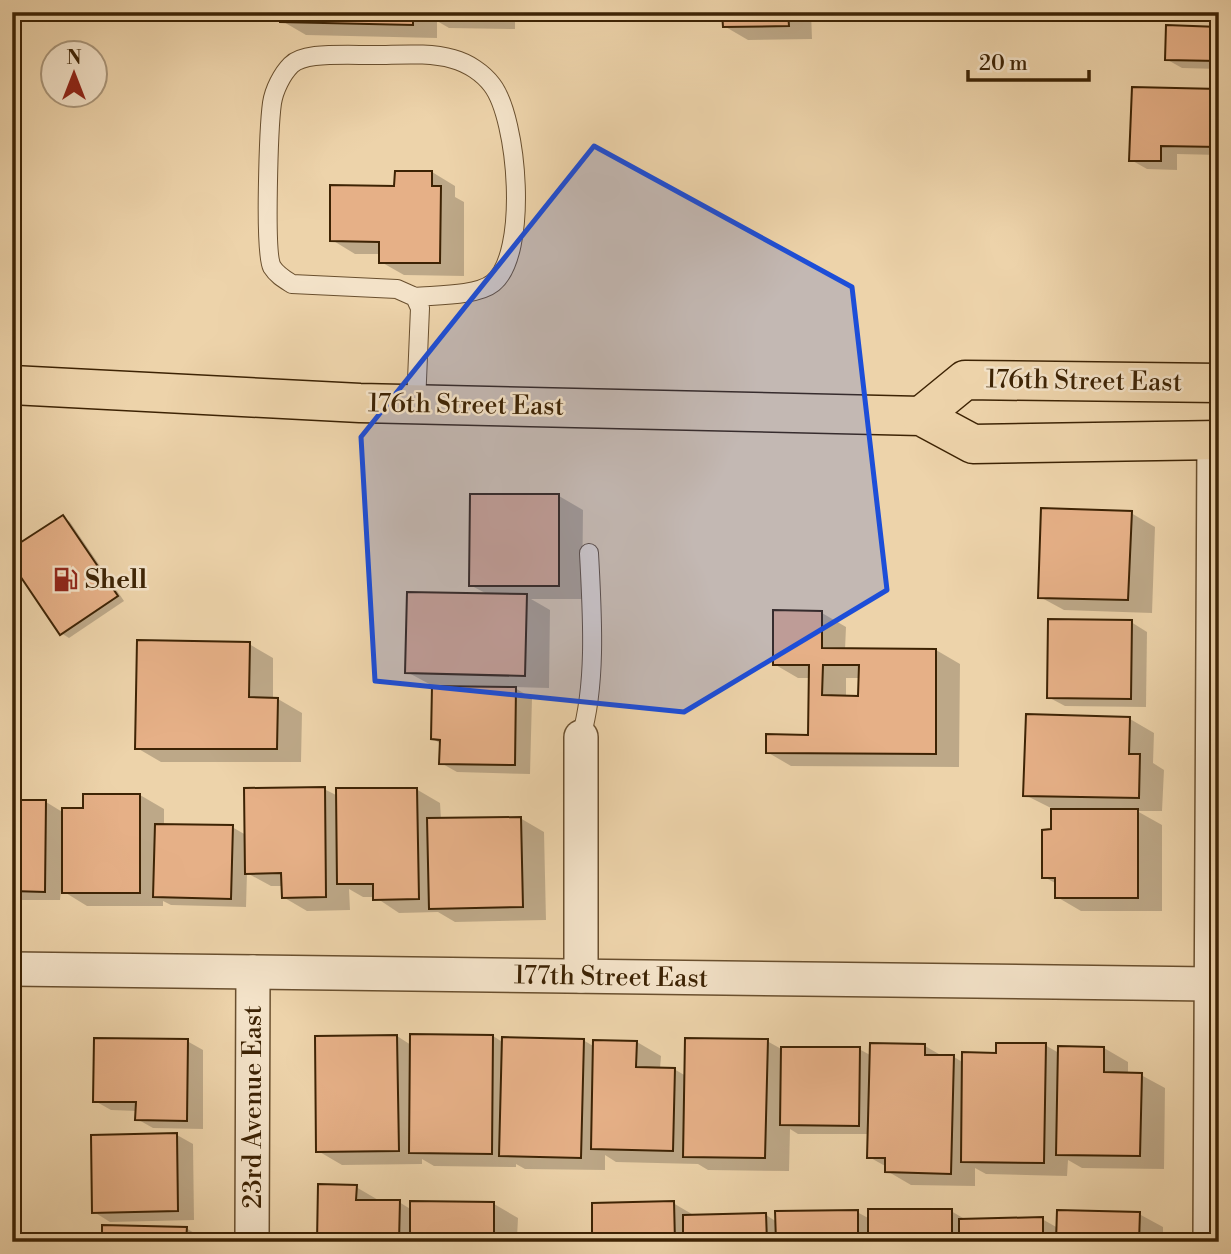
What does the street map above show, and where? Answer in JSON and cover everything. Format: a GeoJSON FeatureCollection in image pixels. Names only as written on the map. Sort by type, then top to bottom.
{"type":"FeatureCollection","features":[{"type":"Feature","properties":{"kind":"main road","name":"176th Street East"},"geometry":{"type":"LineString","coordinates":[[921,416],[965,380],[1219,383]]}},
{"type":"Feature","properties":{"kind":"main road","name":"176th Street East"},"geometry":{"type":"LineString","coordinates":[[12,385],[416,404],[921,416],[973,444],[1216,440]]}},
{"type":"Feature","properties":{"kind":"street"},"geometry":{"type":"LineString","coordinates":[[1210,1242],[1216,440]]}},
{"type":"Feature","properties":{"kind":"street"},"geometry":{"type":"LineString","coordinates":[[580,976],[581,737]]}},
{"type":"Feature","properties":{"kind":"street","name":"177th Street East"},"geometry":{"type":"LineString","coordinates":[[12,968],[1210,984]]}},
{"type":"Feature","properties":{"kind":"street","name":"23rd Avenue East"},"geometry":{"type":"LineString","coordinates":[[252,1242],[253,972]]}},
{"type":"Feature","properties":{"kind":"lane"},"geometry":{"type":"LineString","coordinates":[[415,297],[483,289],[495,282],[505,262],[514,228],[516,192],[512,139],[504,108],[492,85],[474,67],[453,59],[423,55],[345,55],[315,56],[297,60],[280,79],[272,100],[268,204],[268,253],[272,266],[281,278],[292,284],[397,289],[415,297],[420,308],[416,404]]}},
{"type":"Feature","properties":{"kind":"lane"},"geometry":{"type":"LineString","coordinates":[[581,737],[589,708],[592,596],[589,553]]}},
{"type":"Feature","properties":{"kind":"highlighted area"},"geometry":{"type":"Polygon","coordinates":[[[594,146],[852,287],[887,590],[684,712],[375,681],[361,437],[594,146]]]}},
{"type":"Feature","properties":{"kind":"building"},"geometry":{"type":"Polygon","coordinates":[[[280,12],[413,12],[413,25],[280,22],[280,12]]]}},
{"type":"Feature","properties":{"kind":"building"},"geometry":{"type":"Polygon","coordinates":[[[431,12],[499,12],[499,20],[431,20],[431,12]]]}},
{"type":"Feature","properties":{"kind":"building"},"geometry":{"type":"Polygon","coordinates":[[[722,12],[788,12],[789,26],[723,27],[722,12]]]}},
{"type":"Feature","properties":{"kind":"building"},"geometry":{"type":"Polygon","coordinates":[[[1166,25],[1219,27],[1218,61],[1165,60],[1166,25]]]}},
{"type":"Feature","properties":{"kind":"building"},"geometry":{"type":"Polygon","coordinates":[[[1132,87],[1219,89],[1219,147],[1161,146],[1161,161],[1129,161],[1132,87]]]}},
{"type":"Feature","properties":{"kind":"building"},"geometry":{"type":"Polygon","coordinates":[[[395,171],[432,171],[432,186],[441,186],[440,263],[379,263],[379,242],[330,241],[330,185],[394,186],[395,171]]]}},
{"type":"Feature","properties":{"kind":"building"},"geometry":{"type":"Polygon","coordinates":[[[470,494],[559,494],[559,586],[469,586],[470,494]]]}},
{"type":"Feature","properties":{"kind":"building"},"geometry":{"type":"Polygon","coordinates":[[[1041,508],[1132,511],[1128,600],[1038,598],[1041,508]]]}},
{"type":"Feature","properties":{"kind":"building","name":"Shell"},"geometry":{"type":"Polygon","coordinates":[[[63,515],[118,596],[60,635],[12,564],[12,548],[63,515]]]}},
{"type":"Feature","properties":{"kind":"building"},"geometry":{"type":"Polygon","coordinates":[[[407,592],[527,594],[525,676],[405,673],[407,592]]]}},
{"type":"Feature","properties":{"kind":"building"},"geometry":{"type":"Polygon","coordinates":[[[773,610],[822,611],[822,648],[936,649],[936,754],[766,753],[766,734],[808,735],[809,665],[773,665],[773,610]],[[823,665],[822,695],[858,696],[859,665],[823,665]]]}},
{"type":"Feature","properties":{"kind":"building"},"geometry":{"type":"Polygon","coordinates":[[[1048,619],[1132,620],[1131,699],[1047,698],[1048,619]]]}},
{"type":"Feature","properties":{"kind":"building"},"geometry":{"type":"Polygon","coordinates":[[[137,640],[250,642],[249,697],[278,698],[277,749],[135,749],[137,640]]]}},
{"type":"Feature","properties":{"kind":"building"},"geometry":{"type":"Polygon","coordinates":[[[432,686],[516,687],[515,765],[439,764],[440,740],[431,739],[432,686]]]}},
{"type":"Feature","properties":{"kind":"building"},"geometry":{"type":"Polygon","coordinates":[[[1026,714],[1130,717],[1129,754],[1140,754],[1139,798],[1023,796],[1026,714]]]}},
{"type":"Feature","properties":{"kind":"building"},"geometry":{"type":"Polygon","coordinates":[[[325,787],[326,897],[282,898],[281,873],[245,874],[244,788],[325,787]]]}},
{"type":"Feature","properties":{"kind":"building"},"geometry":{"type":"Polygon","coordinates":[[[336,788],[417,788],[419,899],[373,900],[373,884],[337,884],[336,788]]]}},
{"type":"Feature","properties":{"kind":"building"},"geometry":{"type":"Polygon","coordinates":[[[83,794],[140,794],[140,893],[62,893],[62,808],[83,808],[83,794]]]}},
{"type":"Feature","properties":{"kind":"building"},"geometry":{"type":"Polygon","coordinates":[[[12,800],[46,800],[45,892],[12,891],[12,800]]]}},
{"type":"Feature","properties":{"kind":"building"},"geometry":{"type":"Polygon","coordinates":[[[1051,809],[1138,809],[1138,898],[1055,898],[1055,878],[1042,878],[1042,830],[1051,829],[1051,809]]]}},
{"type":"Feature","properties":{"kind":"building"},"geometry":{"type":"Polygon","coordinates":[[[521,817],[523,907],[429,909],[427,818],[521,817]]]}},
{"type":"Feature","properties":{"kind":"building"},"geometry":{"type":"Polygon","coordinates":[[[155,824],[233,825],[231,899],[153,897],[155,824]]]}},
{"type":"Feature","properties":{"kind":"building"},"geometry":{"type":"Polygon","coordinates":[[[410,1034],[493,1035],[492,1154],[409,1153],[410,1034]]]}},
{"type":"Feature","properties":{"kind":"building"},"geometry":{"type":"Polygon","coordinates":[[[397,1035],[399,1151],[316,1152],[315,1036],[397,1035]]]}},
{"type":"Feature","properties":{"kind":"building"},"geometry":{"type":"Polygon","coordinates":[[[502,1037],[584,1039],[581,1158],[499,1156],[502,1037]]]}},
{"type":"Feature","properties":{"kind":"building"},"geometry":{"type":"Polygon","coordinates":[[[94,1038],[188,1039],[187,1121],[135,1120],[136,1102],[93,1102],[94,1038]]]}},
{"type":"Feature","properties":{"kind":"building"},"geometry":{"type":"Polygon","coordinates":[[[685,1038],[768,1039],[765,1158],[683,1157],[685,1038]]]}},
{"type":"Feature","properties":{"kind":"building"},"geometry":{"type":"Polygon","coordinates":[[[593,1040],[637,1041],[636,1067],[675,1068],[673,1151],[591,1149],[593,1040]]]}},
{"type":"Feature","properties":{"kind":"building"},"geometry":{"type":"Polygon","coordinates":[[[870,1043],[925,1044],[925,1055],[954,1055],[951,1174],[885,1172],[885,1158],[867,1158],[870,1043]]]}},
{"type":"Feature","properties":{"kind":"building"},"geometry":{"type":"Polygon","coordinates":[[[996,1043],[1046,1043],[1044,1163],[961,1162],[962,1052],[996,1053],[996,1043]]]}},
{"type":"Feature","properties":{"kind":"building"},"geometry":{"type":"Polygon","coordinates":[[[1058,1046],[1104,1047],[1104,1072],[1142,1073],[1140,1156],[1056,1155],[1058,1046]]]}},
{"type":"Feature","properties":{"kind":"building"},"geometry":{"type":"Polygon","coordinates":[[[781,1047],[860,1047],[859,1126],[780,1125],[781,1047]]]}},
{"type":"Feature","properties":{"kind":"building"},"geometry":{"type":"Polygon","coordinates":[[[177,1133],[178,1211],[92,1213],[91,1135],[177,1133]]]}},
{"type":"Feature","properties":{"kind":"building"},"geometry":{"type":"Polygon","coordinates":[[[318,1184],[357,1185],[356,1200],[400,1200],[399,1242],[317,1242],[318,1184]]]}},
{"type":"Feature","properties":{"kind":"building"},"geometry":{"type":"Polygon","coordinates":[[[410,1201],[494,1202],[494,1242],[410,1242],[410,1201]]]}},
{"type":"Feature","properties":{"kind":"building"},"geometry":{"type":"Polygon","coordinates":[[[674,1201],[675,1242],[592,1242],[592,1203],[674,1201]]]}},
{"type":"Feature","properties":{"kind":"building"},"geometry":{"type":"Polygon","coordinates":[[[868,1209],[952,1209],[952,1242],[868,1242],[868,1209]]]}},
{"type":"Feature","properties":{"kind":"building"},"geometry":{"type":"Polygon","coordinates":[[[858,1210],[858,1242],[776,1242],[775,1211],[858,1210]]]}},
{"type":"Feature","properties":{"kind":"building"},"geometry":{"type":"Polygon","coordinates":[[[1057,1210],[1140,1212],[1139,1242],[1056,1242],[1057,1210]]]}},
{"type":"Feature","properties":{"kind":"building"},"geometry":{"type":"Polygon","coordinates":[[[766,1213],[767,1242],[683,1242],[683,1215],[766,1213]]]}},
{"type":"Feature","properties":{"kind":"building"},"geometry":{"type":"Polygon","coordinates":[[[1043,1217],[1043,1242],[959,1242],[959,1219],[1043,1217]]]}},
{"type":"Feature","properties":{"kind":"building"},"geometry":{"type":"Polygon","coordinates":[[[102,1225],[187,1227],[186,1242],[102,1242],[102,1225]]]}},
{"type":"Feature","properties":{"kind":"building"},"geometry":{"type":"Polygon","coordinates":[[[582,1236],[582,1242],[503,1242],[503,1237],[582,1236]]]}},
{"type":"Feature","properties":{"kind":"place","name":"Shell"},"geometry":{"type":"Point","coordinates":[65,580]}}]}
